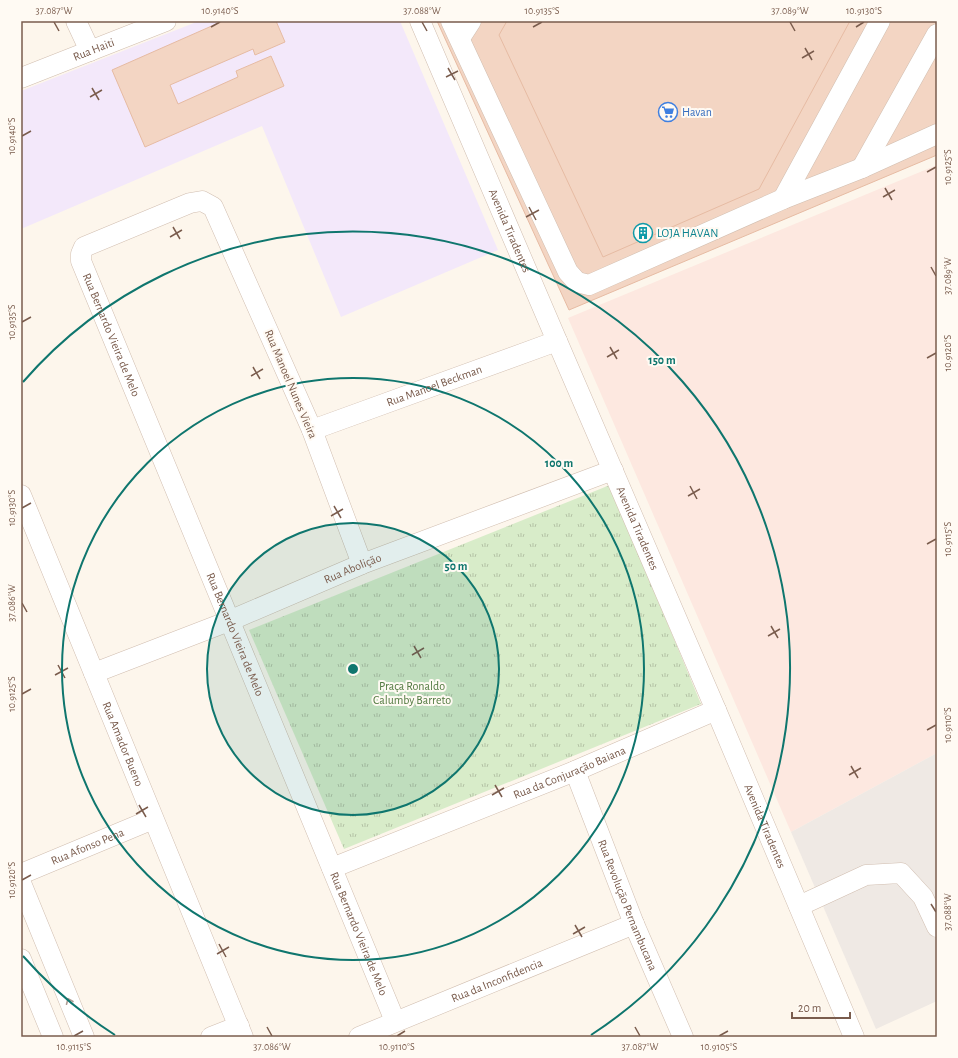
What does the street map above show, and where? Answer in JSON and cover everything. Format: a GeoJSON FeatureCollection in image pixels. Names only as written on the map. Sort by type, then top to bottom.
{"type":"FeatureCollection","features":[{"type":"Feature","properties":{"kind":"street"},"geometry":{"type":"LineString","coordinates":[[76,21],[90,51]]}},
{"type":"Feature","properties":{"kind":"street","name":"Rua Haiti"},"geometry":{"type":"LineString","coordinates":[[21,78],[166,21]]}},
{"type":"Feature","properties":{"kind":"street","name":"Avenida Tiradentes"},"geometry":{"type":"LineString","coordinates":[[420,21],[716,710],[854,1037]]}},
{"type":"Feature","properties":{"kind":"street"},"geometry":{"type":"LineString","coordinates":[[471,21],[456,30],[568,272],[577,282],[589,285],[783,199],[862,168],[937,134]]}},
{"type":"Feature","properties":{"kind":"street"},"geometry":{"type":"LineString","coordinates":[[783,199],[880,21]]}},
{"type":"Feature","properties":{"kind":"street"},"geometry":{"type":"LineString","coordinates":[[862,168],[937,34]]}},
{"type":"Feature","properties":{"kind":"street","name":"Rua Manoel Nunes Vieira"},"geometry":{"type":"LineString","coordinates":[[84,247],[190,203],[202,200],[213,207],[312,430],[362,564]]}},
{"type":"Feature","properties":{"kind":"street","name":"Rua Bernardo Vieira de Melo"},"geometry":{"type":"LineString","coordinates":[[84,247],[81,254],[81,262],[395,1021]]}},
{"type":"Feature","properties":{"kind":"street","name":"Rua Manoel Beckman"},"geometry":{"type":"LineString","coordinates":[[312,430],[557,341]]}},
{"type":"Feature","properties":{"kind":"street","name":"Rua Abolição"},"geometry":{"type":"LineString","coordinates":[[94,673],[229,621],[362,564],[613,470]]}},
{"type":"Feature","properties":{"kind":"street","name":"Rua Amador Bueno"},"geometry":{"type":"LineString","coordinates":[[21,495],[241,1032]]}},
{"type":"Feature","properties":{"kind":"street","name":"Rua da Conjuração Baiana"},"geometry":{"type":"LineString","coordinates":[[332,868],[575,771],[716,710]]}},
{"type":"Feature","properties":{"kind":"street","name":"Rua Revolução Pernambucana"},"geometry":{"type":"LineString","coordinates":[[575,771],[634,924],[683,1037]]}},
{"type":"Feature","properties":{"kind":"street","name":"Rua Afonso Pena"},"geometry":{"type":"LineString","coordinates":[[21,874],[153,819]]}},
{"type":"Feature","properties":{"kind":"street"},"geometry":{"type":"LineString","coordinates":[[799,906],[866,875],[901,873],[923,897],[937,927]]}},
{"type":"Feature","properties":{"kind":"street"},"geometry":{"type":"LineString","coordinates":[[21,882],[84,1037]]}},
{"type":"Feature","properties":{"kind":"street","name":"Rua da Inconfidencia"},"geometry":{"type":"LineString","coordinates":[[359,1037],[634,924]]}},
{"type":"Feature","properties":{"kind":"street"},"geometry":{"type":"LineString","coordinates":[[21,959],[54,1037]]}},
{"type":"Feature","properties":{"kind":"street"},"geometry":{"type":"LineString","coordinates":[[211,1037],[241,1032]]}},
{"type":"Feature","properties":{"kind":"shaded area"},"geometry":{"type":"Polygon","coordinates":[[[199,21],[400,21],[498,250],[341,317],[262,126],[21,229],[21,91],[199,21]]]}},
{"type":"Feature","properties":{"kind":"shaded area"},"geometry":{"type":"Polygon","coordinates":[[[937,165],[937,753],[791,832],[568,318],[937,165]]]}},
{"type":"Feature","properties":{"kind":"shaded area"},"geometry":{"type":"Polygon","coordinates":[[[937,753],[937,1001],[876,1029],[791,832],[937,753]]]}},
{"type":"Feature","properties":{"kind":"green space","name":"Praça Ronaldo Calumby Barreto"},"geometry":{"type":"Polygon","coordinates":[[[610,485],[701,704],[344,849],[249,630],[610,485]]]}},
{"type":"Feature","properties":{"kind":"building"},"geometry":{"type":"Polygon","coordinates":[[[223,21],[276,21],[285,42],[255,55],[253,49],[170,85],[178,104],[238,77],[236,71],[271,56],[284,86],[145,147],[112,70],[223,21]]]}},
{"type":"Feature","properties":{"kind":"building","name":"LOJA HAVAN"},"geometry":{"type":"Polygon","coordinates":[[[437,21],[937,21],[937,155],[569,310],[437,21]]]}},
{"type":"Feature","properties":{"kind":"building","name":"Havan"},"geometry":{"type":"Polygon","coordinates":[[[507,21],[850,21],[759,189],[603,257],[499,35],[507,21]]]}},
{"type":"Feature","properties":{"kind":"place","name":"Havan"},"geometry":{"type":"Point","coordinates":[668,112]}},
{"type":"Feature","properties":{"kind":"place","name":"LOJA HAVAN"},"geometry":{"type":"Point","coordinates":[643,233]}}]}
